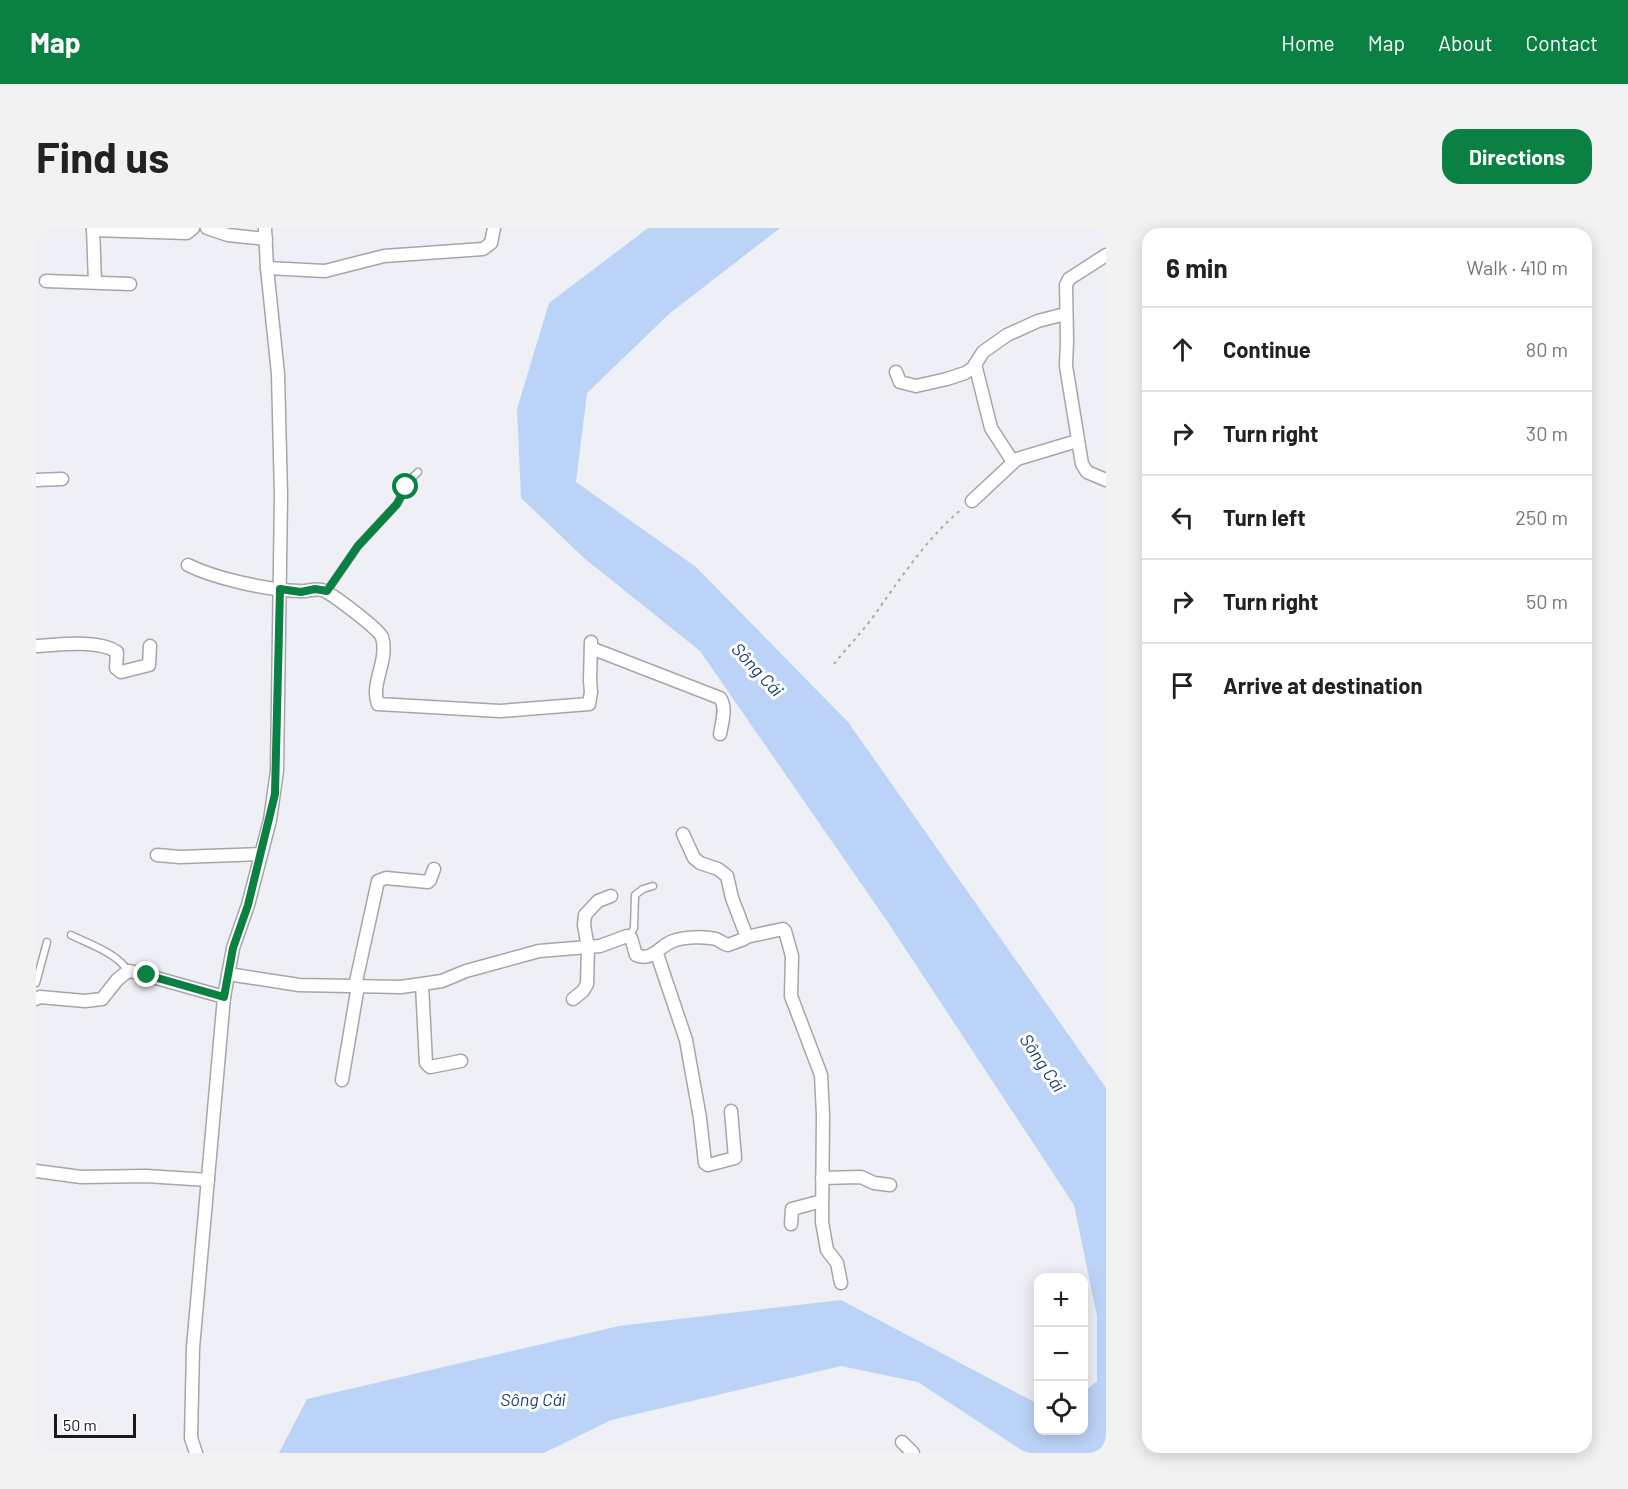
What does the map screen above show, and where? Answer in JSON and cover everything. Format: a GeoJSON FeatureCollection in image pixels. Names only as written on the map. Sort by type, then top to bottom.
{"type":"FeatureCollection","features":[{"type":"Feature","properties":{"kind":"street"},"geometry":{"type":"LineString","coordinates":[[94,282],[93,229],[187,233],[193,228]]}},
{"type":"Feature","properties":{"kind":"street"},"geometry":{"type":"LineString","coordinates":[[196,1453],[191,1438],[193,1348],[224,997],[233,948],[248,905],[270,820],[277,781],[281,495],[279,383],[267,268],[266,234],[228,235],[207,228]]}},
{"type":"Feature","properties":{"kind":"street"},"geometry":{"type":"LineString","coordinates":[[267,268],[325,271],[384,256],[483,249],[490,243],[494,228]]}},
{"type":"Feature","properties":{"kind":"street"},"geometry":{"type":"LineString","coordinates":[[1106,255],[1069,279],[1066,285],[1065,314],[1066,366],[1082,464],[1087,472],[1106,480]]}},
{"type":"Feature","properties":{"kind":"street"},"geometry":{"type":"LineString","coordinates":[[45,281],[130,284]]}},
{"type":"Feature","properties":{"kind":"street"},"geometry":{"type":"LineString","coordinates":[[896,372],[900,381],[916,386],[965,373],[971,370],[983,352],[1007,335],[1038,321],[1065,314]]}},
{"type":"Feature","properties":{"kind":"street"},"geometry":{"type":"LineString","coordinates":[[975,364],[991,428],[1013,462]]}},
{"type":"Feature","properties":{"kind":"street"},"geometry":{"type":"LineString","coordinates":[[972,501],[1013,462],[1025,455],[1077,441]]}},
{"type":"Feature","properties":{"kind":"street"},"geometry":{"type":"LineString","coordinates":[[36,480],[62,479]]}},
{"type":"Feature","properties":{"kind":"street"},"geometry":{"type":"LineString","coordinates":[[188,565],[210,575],[280,589],[301,592],[315,589],[327,591],[382,636],[382,667],[376,689],[378,704],[500,711],[589,704],[591,645],[720,698],[723,703],[720,734]]}},
{"type":"Feature","properties":{"kind":"street"},"geometry":{"type":"LineString","coordinates":[[36,646],[105,646],[117,652],[116,668],[121,672],[149,665],[150,646]]}},
{"type":"Feature","properties":{"kind":"street"},"geometry":{"type":"LineString","coordinates":[[683,834],[694,858],[718,868],[727,876],[746,937]]}},
{"type":"Feature","properties":{"kind":"street"},"geometry":{"type":"LineString","coordinates":[[157,855],[180,857],[261,854]]}},
{"type":"Feature","properties":{"kind":"street"},"geometry":{"type":"LineString","coordinates":[[342,1080],[357,986],[378,881],[386,879],[428,882],[434,868]]}},
{"type":"Feature","properties":{"kind":"street"},"geometry":{"type":"LineString","coordinates":[[573,999],[583,991],[587,984],[588,948],[584,925],[585,915],[598,901],[611,896]]}},
{"type":"Feature","properties":{"kind":"street"},"geometry":{"type":"LineString","coordinates":[[228,974],[299,985],[401,987],[442,981],[466,971],[539,951],[588,948],[629,937],[639,957],[657,954],[666,944],[683,939],[715,939],[728,945],[746,937],[780,928],[786,931],[792,956],[791,996],[821,1075],[824,1238],[827,1250],[837,1263],[841,1282]]}},
{"type":"Feature","properties":{"kind":"street"},"geometry":{"type":"LineString","coordinates":[[657,954],[686,1040],[700,1118],[705,1163],[708,1165],[735,1158],[731,1111]]}},
{"type":"Feature","properties":{"kind":"street"},"geometry":{"type":"LineString","coordinates":[[36,999],[44,997],[86,1001],[102,999],[117,980],[128,971],[224,997]]}},
{"type":"Feature","properties":{"kind":"street"},"geometry":{"type":"LineString","coordinates":[[422,985],[426,1063],[430,1067],[461,1061]]}},
{"type":"Feature","properties":{"kind":"street"},"geometry":{"type":"LineString","coordinates":[[36,1171],[81,1177],[146,1176],[208,1180]]}},
{"type":"Feature","properties":{"kind":"street"},"geometry":{"type":"LineString","coordinates":[[822,1178],[861,1177],[874,1183],[890,1185]]}},
{"type":"Feature","properties":{"kind":"street"},"geometry":{"type":"LineString","coordinates":[[791,1224],[792,1209],[822,1201]]}},
{"type":"Feature","properties":{"kind":"street"},"geometry":{"type":"LineString","coordinates":[[903,1442],[913,1453]]}},
{"type":"Feature","properties":{"kind":"lane"},"geometry":{"type":"LineString","coordinates":[[327,591],[358,546],[397,504],[409,481],[418,472]]}},
{"type":"Feature","properties":{"kind":"lane"},"geometry":{"type":"LineString","coordinates":[[629,937],[634,927],[635,895],[653,886]]}},
{"type":"Feature","properties":{"kind":"lane"},"geometry":{"type":"LineString","coordinates":[[71,935],[107,954],[128,971]]}},
{"type":"Feature","properties":{"kind":"lane"},"geometry":{"type":"LineString","coordinates":[[36,983],[47,942]]}},
{"type":"Feature","properties":{"kind":"lane"},"geometry":{"type":"LineString","coordinates":[[36,993],[36,999]]}},
{"type":"Feature","properties":{"kind":"path"},"geometry":{"type":"LineString","coordinates":[[834,664],[879,609],[894,585],[929,541],[972,501]]}},
{"type":"Feature","properties":{"kind":"water","name":"Sông Cái"},"geometry":{"type":"Polygon","coordinates":[[[648,228],[780,228],[669,314],[587,393],[576,482],[696,567],[848,722],[1106,1088],[1106,1453],[1030,1453],[1023,1451],[918,1382],[841,1366],[611,1420],[544,1453],[279,1453],[307,1399],[619,1326],[841,1300],[1034,1402],[1034,1435],[1088,1435],[1088,1389],[1097,1381],[1097,1316],[1074,1205],[887,921],[700,651],[584,558],[521,498],[517,409],[549,303],[648,228]]]}},
{"type":"Feature","properties":{"kind":"route"},"geometry":{"type":"LineString","coordinates":[[147,975],[224,997],[233,948],[248,905],[275,794],[280,589],[301,592],[308,589],[327,591],[358,546],[397,504],[406,487]]}}]}
